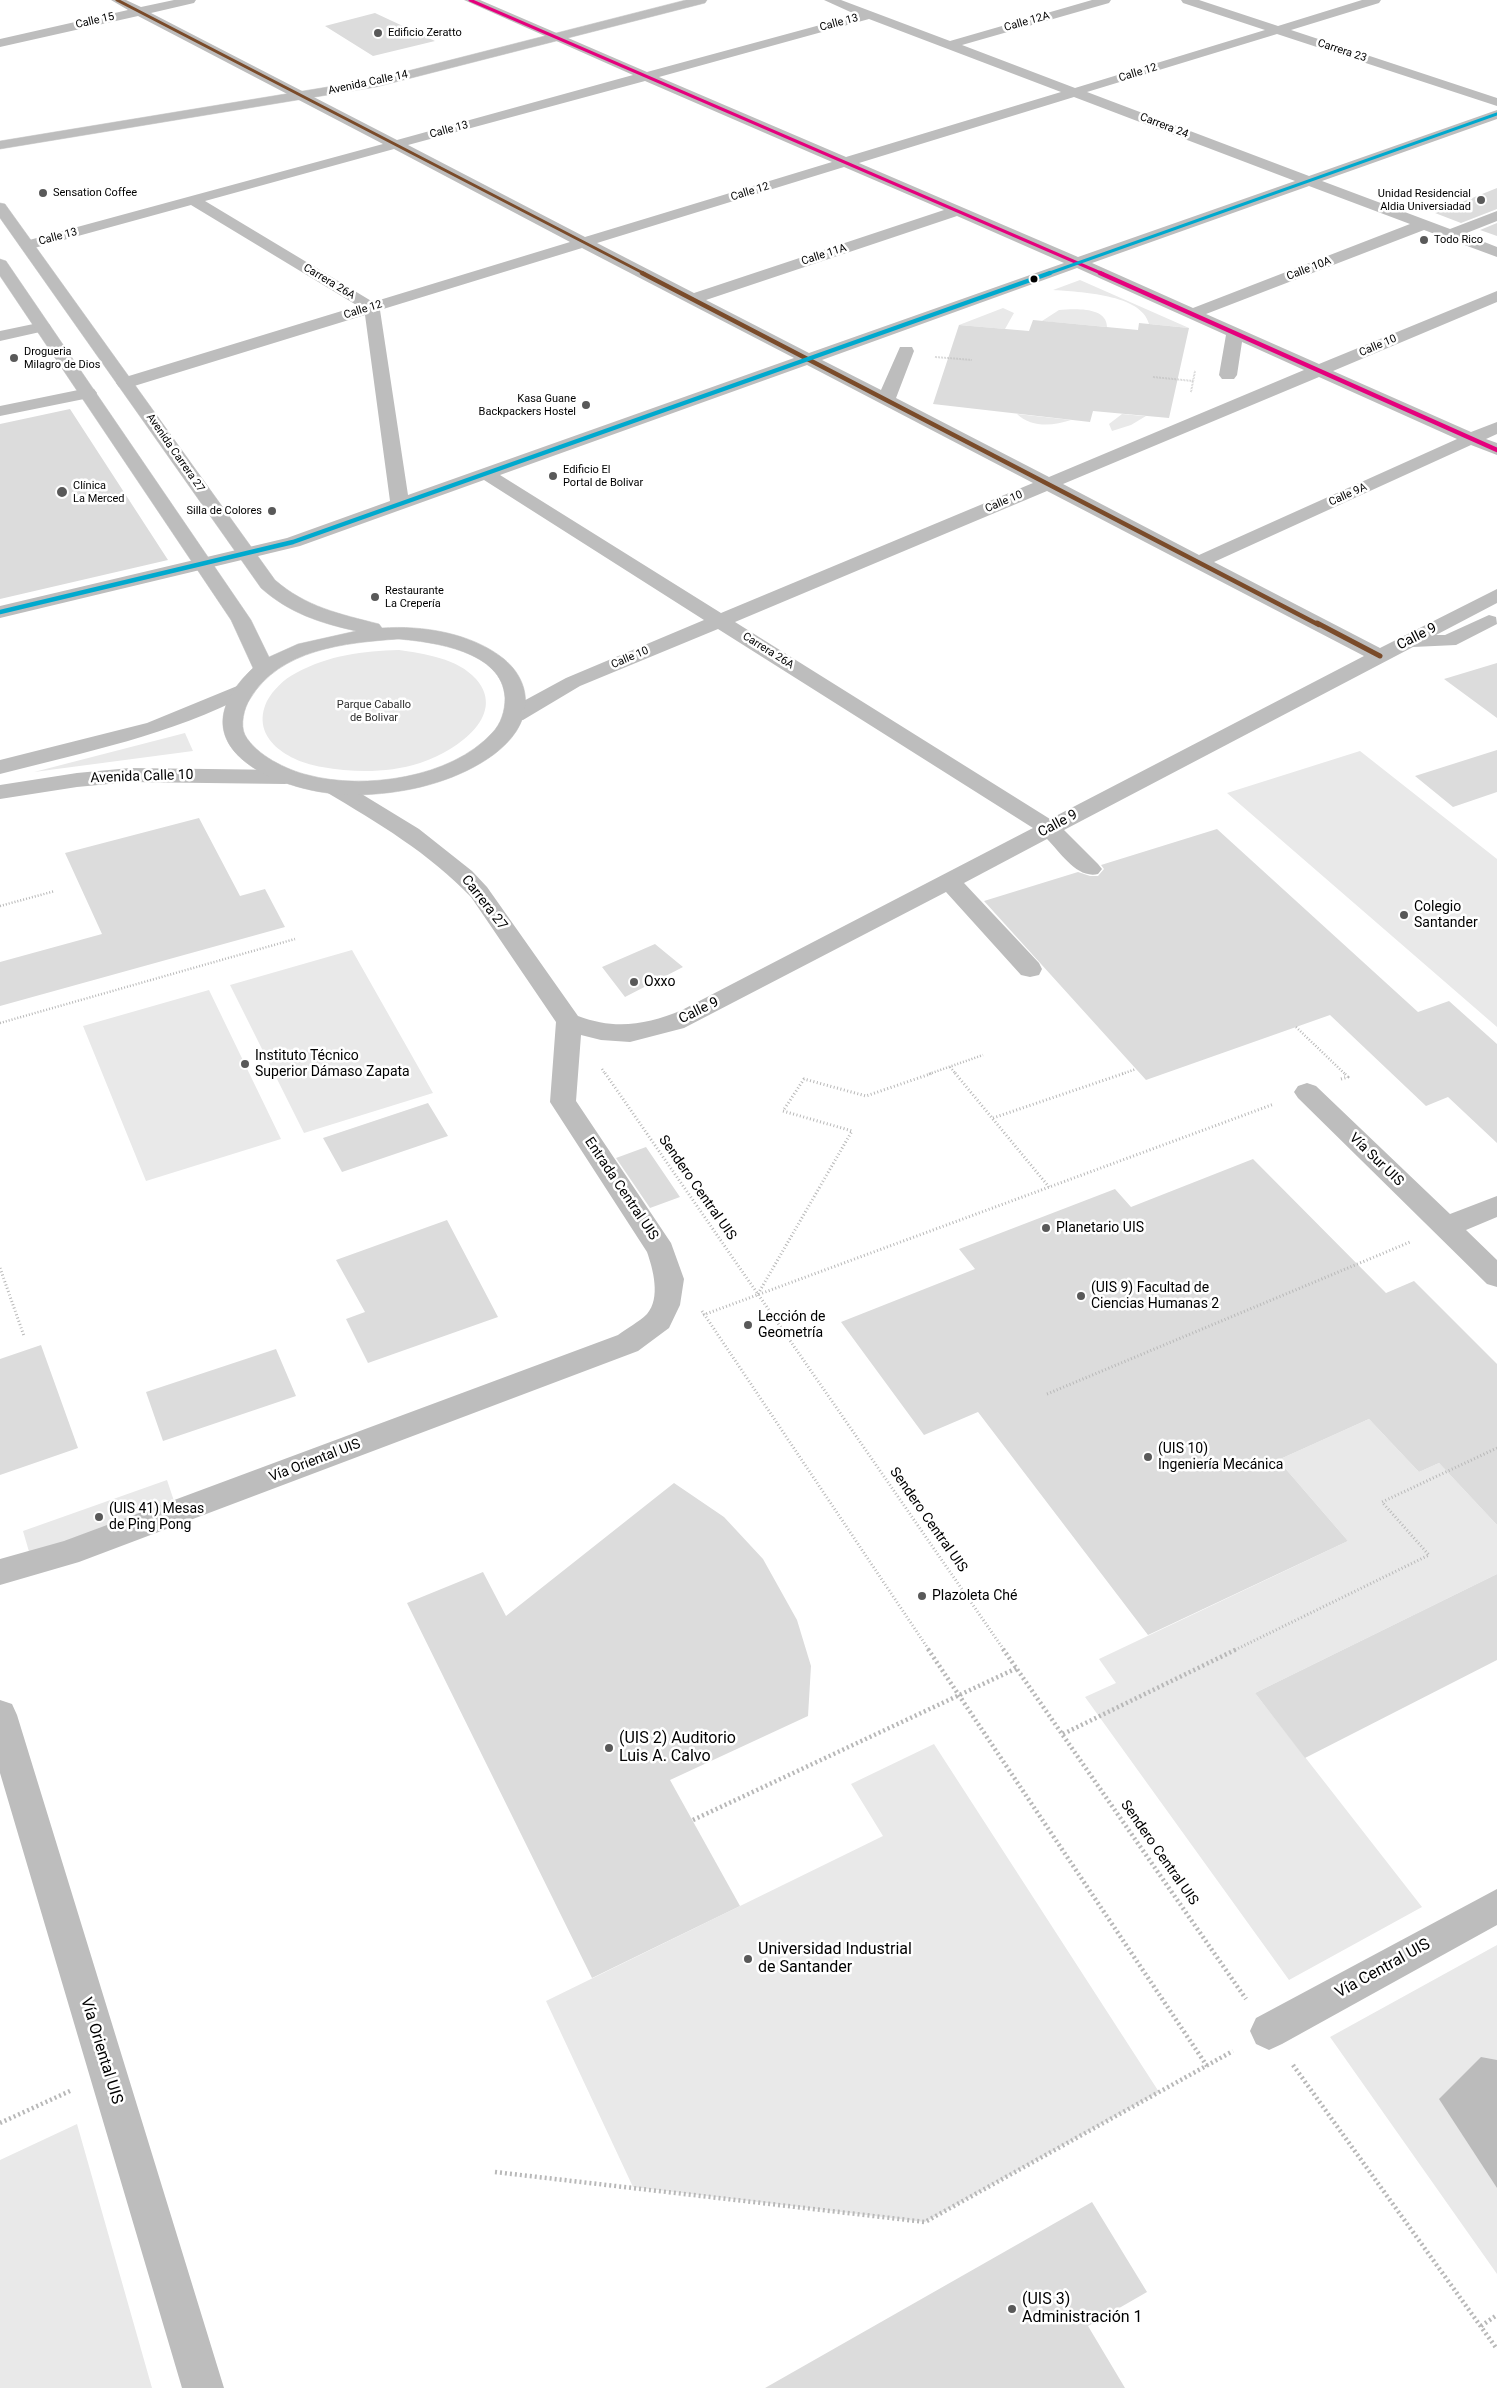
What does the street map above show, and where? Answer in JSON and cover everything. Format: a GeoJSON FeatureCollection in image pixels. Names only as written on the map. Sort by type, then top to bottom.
{"type":"FeatureCollection","features":[{"type":"Feature","properties":{"kind":"street"},"geometry":{"type":"LineString","coordinates":[[117,0],[1380,656]]}},
{"type":"Feature","properties":{"kind":"street","name":"Calle 15"},"geometry":{"type":"LineString","coordinates":[[0,43],[190,0]]}},
{"type":"Feature","properties":{"kind":"street"},"geometry":{"type":"LineString","coordinates":[[470,0],[1078,264],[1497,450]]}},
{"type":"Feature","properties":{"kind":"street","name":"Avenida Calle 14"},"geometry":{"type":"LineString","coordinates":[[0,145],[295,93],[664,0]]}},
{"type":"Feature","properties":{"kind":"street","name":"Avenida Calle 14"},"geometry":{"type":"LineString","coordinates":[[0,136],[376,83],[701,0]]}},
{"type":"Feature","properties":{"kind":"street","name":"Carrera 24"},"geometry":{"type":"LineString","coordinates":[[830,0],[1497,252]]}},
{"type":"Feature","properties":{"kind":"street","name":"Calle 12A"},"geometry":{"type":"LineString","coordinates":[[949,45],[1105,0]]}},
{"type":"Feature","properties":{"kind":"street","name":"Carrera 23"},"geometry":{"type":"LineString","coordinates":[[1187,0],[1497,102]]}},
{"type":"Feature","properties":{"kind":"street","name":"Calle 12"},"geometry":{"type":"LineString","coordinates":[[126,383],[1375,0]]}},
{"type":"Feature","properties":{"kind":"street","name":"Calle 13"},"geometry":{"type":"LineString","coordinates":[[28,245],[870,15]]}},
{"type":"Feature","properties":{"kind":"street"},"geometry":{"type":"LineString","coordinates":[[0,612],[294,542],[1497,114]]}},
{"type":"Feature","properties":{"kind":"street","name":"Carrera 26A"},"geometry":{"type":"LineString","coordinates":[[193,200],[372,308]]}},
{"type":"Feature","properties":{"kind":"street","name":"Avenida Carrera 27"},"geometry":{"type":"LineString","coordinates":[[0,207],[246,554],[281,597],[300,608],[344,622],[398,633]]}},
{"type":"Feature","properties":{"kind":"street","name":"Calle 11A"},"geometry":{"type":"LineString","coordinates":[[692,299],[956,211]]}},
{"type":"Feature","properties":{"kind":"street"},"geometry":{"type":"LineString","coordinates":[[1450,234],[1497,216]]}},
{"type":"Feature","properties":{"kind":"street","name":"Calle 10A"},"geometry":{"type":"LineString","coordinates":[[1192,314],[1425,224]]}},
{"type":"Feature","properties":{"kind":"street"},"geometry":{"type":"LineString","coordinates":[[0,264],[249,633],[264,669]]}},
{"type":"Feature","properties":{"kind":"street","name":"Calle 10"},"geometry":{"type":"LineString","coordinates":[[515,715],[573,682],[1497,296]]}},
{"type":"Feature","properties":{"kind":"street"},"geometry":{"type":"LineString","coordinates":[[372,308],[400,504]]}},
{"type":"Feature","properties":{"kind":"street"},"geometry":{"type":"LineString","coordinates":[[0,336],[43,327]]}},
{"type":"Feature","properties":{"kind":"street"},"geometry":{"type":"LineString","coordinates":[[1228,375],[1235,334]]}},
{"type":"Feature","properties":{"kind":"street"},"geometry":{"type":"LineString","coordinates":[[886,400],[906,351]]}},
{"type":"Feature","properties":{"kind":"street"},"geometry":{"type":"LineString","coordinates":[[0,412],[88,393]]}},
{"type":"Feature","properties":{"kind":"street","name":"Calle 9A"},"geometry":{"type":"LineString","coordinates":[[1199,562],[1497,427]]}},
{"type":"Feature","properties":{"kind":"street","name":"Carrera 26A"},"geometry":{"type":"LineString","coordinates":[[486,474],[1050,829],[1090,869]]}},
{"type":"Feature","properties":{"kind":"street","name":"Calle 9"},"geometry":{"type":"LineString","coordinates":[[569,1022],[590,1032],[612,1035],[657,1029],[691,1016],[1497,595]]}},
{"type":"Feature","properties":{"kind":"street"},"geometry":{"type":"LineString","coordinates":[[1408,641],[1450,641],[1497,616]]}},
{"type":"Feature","properties":{"kind":"street"},"geometry":{"type":"LineString","coordinates":[[0,767],[151,729],[210,708],[242,690],[264,669],[291,654],[324,642],[360,635],[398,633],[433,636],[465,645],[491,658],[509,675],[517,695],[515,715],[504,734],[484,752],[450,771],[407,783],[361,788],[334,787],[285,777],[254,760],[235,738],[232,714],[242,690]]}},
{"type":"Feature","properties":{"kind":"street","name":"Avenida Calle 10"},"geometry":{"type":"LineString","coordinates":[[0,792],[77,780],[130,775],[285,777]]}},
{"type":"Feature","properties":{"kind":"street","name":"Carrera 27"},"geometry":{"type":"LineString","coordinates":[[334,787],[432,849],[466,878],[479,892],[569,1022]]}},
{"type":"Feature","properties":{"kind":"street"},"geometry":{"type":"LineString","coordinates":[[949,881],[1030,969]]}},
{"type":"Feature","properties":{"kind":"street","name":"Entrada Central UIS"},"geometry":{"type":"LineString","coordinates":[[569,1022],[563,1102],[661,1250],[670,1279],[666,1305],[658,1320],[628,1343]]}},
{"type":"Feature","properties":{"kind":"street","name":"Vía Sur UIS"},"geometry":{"type":"LineString","coordinates":[[1307,1092],[1497,1277]]}},
{"type":"Feature","properties":{"kind":"street"},"geometry":{"type":"LineString","coordinates":[[1446,1227],[1497,1206]]}},
{"type":"Feature","properties":{"kind":"street","name":"Vía Oriental UIS"},"geometry":{"type":"LineString","coordinates":[[0,1572],[68,1553],[628,1343]]}},
{"type":"Feature","properties":{"kind":"street","name":"Vía Oriental UIS"},"geometry":{"type":"LineString","coordinates":[[0,1715],[202,2388]]}},
{"type":"Feature","properties":{"kind":"street","name":"Vía Central UIS"},"geometry":{"type":"LineString","coordinates":[[1269,2031],[1497,1906]]}},
{"type":"Feature","properties":{"kind":"path"},"geometry":{"type":"LineString","coordinates":[[933,356],[972,360]]}},
{"type":"Feature","properties":{"kind":"path"},"geometry":{"type":"LineString","coordinates":[[1153,377],[1193,381]]}},
{"type":"Feature","properties":{"kind":"path"},"geometry":{"type":"LineString","coordinates":[[0,906],[55,891]]}},
{"type":"Feature","properties":{"kind":"path"},"geometry":{"type":"LineString","coordinates":[[0,1023],[295,939]]}},
{"type":"Feature","properties":{"kind":"path","name":"Sendero Central UIS"},"geometry":{"type":"LineString","coordinates":[[569,1022],[1269,2031],[1497,2349]]}},
{"type":"Feature","properties":{"kind":"path"},"geometry":{"type":"LineString","coordinates":[[696,1317],[1348,1077],[1296,1027]]}},
{"type":"Feature","properties":{"kind":"path"},"geometry":{"type":"LineString","coordinates":[[758,1295],[852,1131],[783,1112],[804,1079],[866,1096],[983,1055]]}},
{"type":"Feature","properties":{"kind":"path"},"geometry":{"type":"LineString","coordinates":[[950,1067],[1050,1187]]}},
{"type":"Feature","properties":{"kind":"path"},"geometry":{"type":"LineString","coordinates":[[993,1118],[1136,1068]]}},
{"type":"Feature","properties":{"kind":"path"},"geometry":{"type":"LineString","coordinates":[[1047,1394],[1446,1227]]}},
{"type":"Feature","properties":{"kind":"path"},"geometry":{"type":"LineString","coordinates":[[0,1268],[24,1336]]}},
{"type":"Feature","properties":{"kind":"path"},"geometry":{"type":"LineString","coordinates":[[699,1306],[1207,2066]]}},
{"type":"Feature","properties":{"kind":"path"},"geometry":{"type":"LineString","coordinates":[[1063,1734],[1429,1555],[1382,1502],[1497,1448]]}},
{"type":"Feature","properties":{"kind":"path"},"geometry":{"type":"LineString","coordinates":[[693,1820],[1017,1668]]}},
{"type":"Feature","properties":{"kind":"path"},"geometry":{"type":"LineString","coordinates":[[495,2172],[925,2222],[1269,2031]]}},
{"type":"Feature","properties":{"kind":"path"},"geometry":{"type":"LineString","coordinates":[[0,2123],[108,2073]]}},
{"type":"Feature","properties":{"kind":"path"},"geometry":{"type":"LineString","coordinates":[[1481,2326],[1497,2315]]}},
{"type":"Feature","properties":{"kind":"green space"},"geometry":{"type":"Polygon","coordinates":[[[1080,280],[1189,328],[1149,324],[1144,314],[1135,306],[1108,296],[1053,290],[1080,280]]]}},
{"type":"Feature","properties":{"kind":"green space"},"geometry":{"type":"Polygon","coordinates":[[[1003,308],[1014,313],[1005,329],[959,325],[1003,308]]]}},
{"type":"Feature","properties":{"kind":"green space"},"geometry":{"type":"Polygon","coordinates":[[[1080,309],[1096,312],[1106,320],[1107,327],[1042,321],[1059,310],[1080,309]]]}},
{"type":"Feature","properties":{"kind":"green space"},"geometry":{"type":"Polygon","coordinates":[[[1017,414],[1071,420],[1057,424],[1036,424],[1023,419],[1017,414]]]}},
{"type":"Feature","properties":{"kind":"green space"},"geometry":{"type":"Polygon","coordinates":[[[1122,414],[1146,416],[1131,425],[1112,431],[1109,424],[1122,414]]]}},
{"type":"Feature","properties":{"kind":"green space","name":"Parque Caballo de Bolivar"},"geometry":{"type":"Polygon","coordinates":[[[399,650],[430,655],[460,666],[476,679],[484,693],[486,707],[481,720],[460,742],[447,751],[420,763],[396,769],[359,771],[322,767],[297,760],[286,754],[268,737],[264,727],[263,715],[267,701],[287,678],[308,667],[346,655],[372,651],[399,650]]]}},
{"type":"Feature","properties":{"kind":"green space"},"geometry":{"type":"Polygon","coordinates":[[[185,733],[193,751],[34,772],[185,733]]]}},
{"type":"Feature","properties":{"kind":"green space"},"geometry":{"type":"Polygon","coordinates":[[[1360,751],[1497,859],[1497,1027],[1227,793],[1360,751]]]}},
{"type":"Feature","properties":{"kind":"green space"},"geometry":{"type":"Polygon","coordinates":[[[352,950],[433,1093],[304,1133],[230,985],[352,950]]]}},
{"type":"Feature","properties":{"kind":"green space"},"geometry":{"type":"Polygon","coordinates":[[[209,990],[281,1139],[146,1181],[83,1026],[209,990]]]}},
{"type":"Feature","properties":{"kind":"green space"},"geometry":{"type":"Polygon","coordinates":[[[1369,1419],[1419,1472],[1439,1463],[1497,1525],[1497,1574],[1255,1693],[1422,1907],[1289,1980],[1085,1697],[1116,1683],[1099,1659],[1348,1541],[1278,1460],[1369,1419]]]}},
{"type":"Feature","properties":{"kind":"green space","name":"(UIS 41) Mesas de Ping Pong"},"geometry":{"type":"Polygon","coordinates":[[[167,1480],[175,1504],[30,1555],[23,1531],[167,1480]]]}},
{"type":"Feature","properties":{"kind":"green space"},"geometry":{"type":"Polygon","coordinates":[[[934,1744],[1159,2092],[925,2222],[633,2187],[546,2001],[883,1836],[851,1784],[934,1744]]]}},
{"type":"Feature","properties":{"kind":"green space"},"geometry":{"type":"Polygon","coordinates":[[[1497,1945],[1497,2274],[1330,2037],[1497,1945]]]}},
{"type":"Feature","properties":{"kind":"green space"},"geometry":{"type":"Polygon","coordinates":[[[77,2124],[152,2388],[0,2388],[0,2160],[77,2124]]]}},
{"type":"Feature","properties":{"kind":"shaded area"},"geometry":{"type":"Polygon","coordinates":[[[1481,2057],[1497,2060],[1497,2188],[1439,2099],[1481,2057]]]}},
{"type":"Feature","properties":{"kind":"building","name":"Edificio Zeratto"},"geometry":{"type":"Polygon","coordinates":[[[375,13],[435,41],[373,56],[325,26],[375,13]]]}},
{"type":"Feature","properties":{"kind":"building","name":"Unidad Residencial Aldia Universiadad"},"geometry":{"type":"Polygon","coordinates":[[[1497,188],[1497,209],[1461,223],[1435,213],[1497,188]]]}},
{"type":"Feature","properties":{"kind":"building"},"geometry":{"type":"Polygon","coordinates":[[[1497,223],[1497,236],[1480,230],[1497,223]]]}},
{"type":"Feature","properties":{"kind":"building"},"geometry":{"type":"Polygon","coordinates":[[[1033,320],[1138,330],[1139,323],[1189,328],[1169,418],[1093,411],[1090,422],[933,404],[959,325],[1029,331],[1033,320]]]}},
{"type":"Feature","properties":{"kind":"building","name":"Clínica La Merced"},"geometry":{"type":"Polygon","coordinates":[[[70,409],[168,560],[0,599],[0,424],[70,409]]]}},
{"type":"Feature","properties":{"kind":"building"},"geometry":{"type":"Polygon","coordinates":[[[1497,663],[1497,718],[1444,679],[1497,663]]]}},
{"type":"Feature","properties":{"kind":"building"},"geometry":{"type":"Polygon","coordinates":[[[1497,750],[1497,792],[1453,807],[1415,776],[1497,750]]]}},
{"type":"Feature","properties":{"kind":"building"},"geometry":{"type":"Polygon","coordinates":[[[199,818],[240,896],[265,889],[285,927],[0,1006],[0,962],[102,934],[65,853],[199,818]]]}},
{"type":"Feature","properties":{"kind":"building"},"geometry":{"type":"Polygon","coordinates":[[[1217,829],[1418,1012],[1449,1001],[1497,1044],[1497,1143],[1448,1097],[1426,1106],[1330,1015],[1146,1080],[984,901],[1078,872],[1090,876],[1098,876],[1104,869],[1101,865],[1217,829]]]}},
{"type":"Feature","properties":{"kind":"building","name":"Oxxo"},"geometry":{"type":"Polygon","coordinates":[[[655,944],[683,967],[625,997],[602,967],[655,944]]]}},
{"type":"Feature","properties":{"kind":"building"},"geometry":{"type":"Polygon","coordinates":[[[428,1103],[448,1136],[342,1172],[323,1138],[428,1103]]]}},
{"type":"Feature","properties":{"kind":"building"},"geometry":{"type":"Polygon","coordinates":[[[646,1147],[680,1197],[650,1208],[616,1158],[646,1147]]]}},
{"type":"Feature","properties":{"kind":"building"},"geometry":{"type":"Polygon","coordinates":[[[1253,1159],[1386,1293],[1414,1281],[1497,1364],[1497,1525],[1439,1463],[1419,1472],[1369,1419],[1278,1460],[1348,1541],[1148,1635],[978,1412],[924,1435],[841,1322],[975,1269],[959,1249],[1115,1189],[1131,1207],[1253,1159]]]}},
{"type":"Feature","properties":{"kind":"building"},"geometry":{"type":"Polygon","coordinates":[[[447,1220],[498,1317],[368,1363],[346,1319],[365,1312],[336,1260],[447,1220]]]}},
{"type":"Feature","properties":{"kind":"building"},"geometry":{"type":"Polygon","coordinates":[[[41,1345],[78,1448],[0,1475],[0,1359],[41,1345]]]}},
{"type":"Feature","properties":{"kind":"building"},"geometry":{"type":"Polygon","coordinates":[[[276,1349],[296,1396],[163,1441],[146,1392],[276,1349]]]}},
{"type":"Feature","properties":{"kind":"building","name":"(UIS 2) Auditorio Luis A. Calvo"},"geometry":{"type":"Polygon","coordinates":[[[674,1483],[724,1517],[763,1559],[797,1620],[811,1666],[808,1716],[670,1780],[740,1906],[592,1978],[407,1603],[483,1572],[506,1616],[674,1483]]]}},
{"type":"Feature","properties":{"kind":"building"},"geometry":{"type":"Polygon","coordinates":[[[1497,1574],[1497,1660],[1305,1758],[1255,1693],[1497,1574]]]}},
{"type":"Feature","properties":{"kind":"building","name":"(UIS 3) Administración 1"},"geometry":{"type":"Polygon","coordinates":[[[1092,2202],[1147,2292],[1088,2326],[1125,2388],[765,2388],[1092,2202]]]}},
{"type":"Feature","properties":{"kind":"transit line"},"geometry":{"type":"LineString","coordinates":[[117,0],[1380,656]]}},
{"type":"Feature","properties":{"kind":"transit line"},"geometry":{"type":"LineString","coordinates":[[470,0],[1078,263],[1497,450]]}},
{"type":"Feature","properties":{"kind":"transit line"},"geometry":{"type":"LineString","coordinates":[[0,612],[293,542],[1497,114]]}},
{"type":"Feature","properties":{"kind":"place","name":"Edificio Zeratto"},"geometry":{"type":"Point","coordinates":[378,33]}},
{"type":"Feature","properties":{"kind":"place","name":"Sensation Coffee"},"geometry":{"type":"Point","coordinates":[43,193]}},
{"type":"Feature","properties":{"kind":"place","name":"Unidad Residencial Aldia Universiadad"},"geometry":{"type":"Point","coordinates":[1481,200]}},
{"type":"Feature","properties":{"kind":"place","name":"Todo Rico"},"geometry":{"type":"Point","coordinates":[1424,240]}},
{"type":"Feature","properties":{"kind":"place","name":"Drogueria Milagro de Dios"},"geometry":{"type":"Point","coordinates":[14,358]}},
{"type":"Feature","properties":{"kind":"place","name":"Kasa Guane Backpackers Hostel"},"geometry":{"type":"Point","coordinates":[586,405]}},
{"type":"Feature","properties":{"kind":"place","name":"Edificio El Portal de Bolivar"},"geometry":{"type":"Point","coordinates":[553,476]}},
{"type":"Feature","properties":{"kind":"place","name":"Clínica La Merced"},"geometry":{"type":"Point","coordinates":[62,492]}},
{"type":"Feature","properties":{"kind":"place","name":"Silla de Colores"},"geometry":{"type":"Point","coordinates":[272,511]}},
{"type":"Feature","properties":{"kind":"place","name":"Restaurante La Crepería"},"geometry":{"type":"Point","coordinates":[375,597]}},
{"type":"Feature","properties":{"kind":"place","name":"Colegio Santander"},"geometry":{"type":"Point","coordinates":[1404,915]}},
{"type":"Feature","properties":{"kind":"place","name":"Oxxo"},"geometry":{"type":"Point","coordinates":[634,982]}},
{"type":"Feature","properties":{"kind":"place","name":"Instituto Técnico Superior Dámaso Zapata"},"geometry":{"type":"Point","coordinates":[245,1064]}},
{"type":"Feature","properties":{"kind":"place","name":"Planetario UIS"},"geometry":{"type":"Point","coordinates":[1046,1228]}},
{"type":"Feature","properties":{"kind":"place","name":"(UIS 9) Facultad de Ciencias Humanas 2"},"geometry":{"type":"Point","coordinates":[1081,1296]}},
{"type":"Feature","properties":{"kind":"place","name":"Lección de Geometría"},"geometry":{"type":"Point","coordinates":[748,1325]}},
{"type":"Feature","properties":{"kind":"place","name":"(UIS 10) Ingeniería Mecánica"},"geometry":{"type":"Point","coordinates":[1148,1457]}},
{"type":"Feature","properties":{"kind":"place","name":"(UIS 41) Mesas de Ping Pong"},"geometry":{"type":"Point","coordinates":[99,1517]}},
{"type":"Feature","properties":{"kind":"place","name":"Plazoleta Ché"},"geometry":{"type":"Point","coordinates":[922,1596]}},
{"type":"Feature","properties":{"kind":"place","name":"(UIS 2) Auditorio Luis A. Calvo"},"geometry":{"type":"Point","coordinates":[609,1748]}},
{"type":"Feature","properties":{"kind":"place","name":"Universidad Industrial de Santander"},"geometry":{"type":"Point","coordinates":[748,1959]}},
{"type":"Feature","properties":{"kind":"place","name":"(UIS 3) Administración 1"},"geometry":{"type":"Point","coordinates":[1012,2309]}}]}
